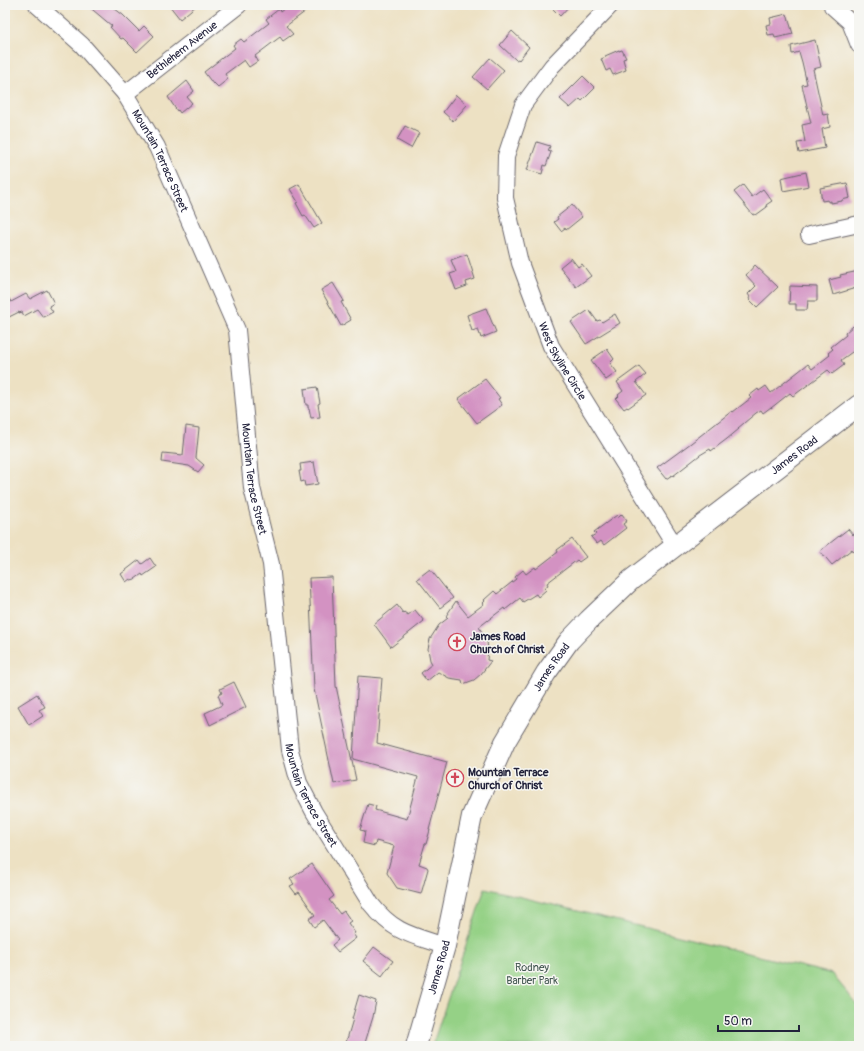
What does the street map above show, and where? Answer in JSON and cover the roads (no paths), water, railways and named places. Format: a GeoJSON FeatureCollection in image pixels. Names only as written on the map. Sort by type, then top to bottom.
{"type":"FeatureCollection","features":[{"type":"Feature","properties":{"kind":"main road","name":"James Road"},"geometry":{"type":"LineString","coordinates":[[416,1046],[445,946],[472,816],[504,743],[546,673],[579,631],[631,580],[859,405]]}},
{"type":"Feature","properties":{"kind":"street","name":"Mountain Terrace Street"},"geometry":{"type":"LineString","coordinates":[[37,5],[82,45],[125,94],[157,147],[237,330],[252,488],[271,564],[290,750],[299,783],[314,812],[371,904],[381,916],[404,932],[445,946]]}},
{"type":"Feature","properties":{"kind":"street","name":"Bethlehem Avenue"},"geometry":{"type":"LineString","coordinates":[[125,94],[238,5]]}},
{"type":"Feature","properties":{"kind":"street","name":"West Skyline Circle"},"geometry":{"type":"LineString","coordinates":[[611,5],[552,66],[524,105],[506,156],[505,198],[520,264],[551,346],[675,546]]}},
{"type":"Feature","properties":{"kind":"street"},"geometry":{"type":"LineString","coordinates":[[832,6],[850,22],[859,45]]}},
{"type":"Feature","properties":{"kind":"street"},"geometry":{"type":"LineString","coordinates":[[809,235],[859,224]]}},
{"type":"Feature","properties":{"kind":"place","name":"James Road Church of Christ"},"geometry":{"type":"Point","coordinates":[457,642]}},
{"type":"Feature","properties":{"kind":"place","name":"Mountain Terrace Church of Christ"},"geometry":{"type":"Point","coordinates":[455,778]}},
{"type":"Feature","properties":{"kind":"park label","name":"Rodney Barber Park"},"geometry":{"type":"Point","coordinates":[532,973]}}]}
